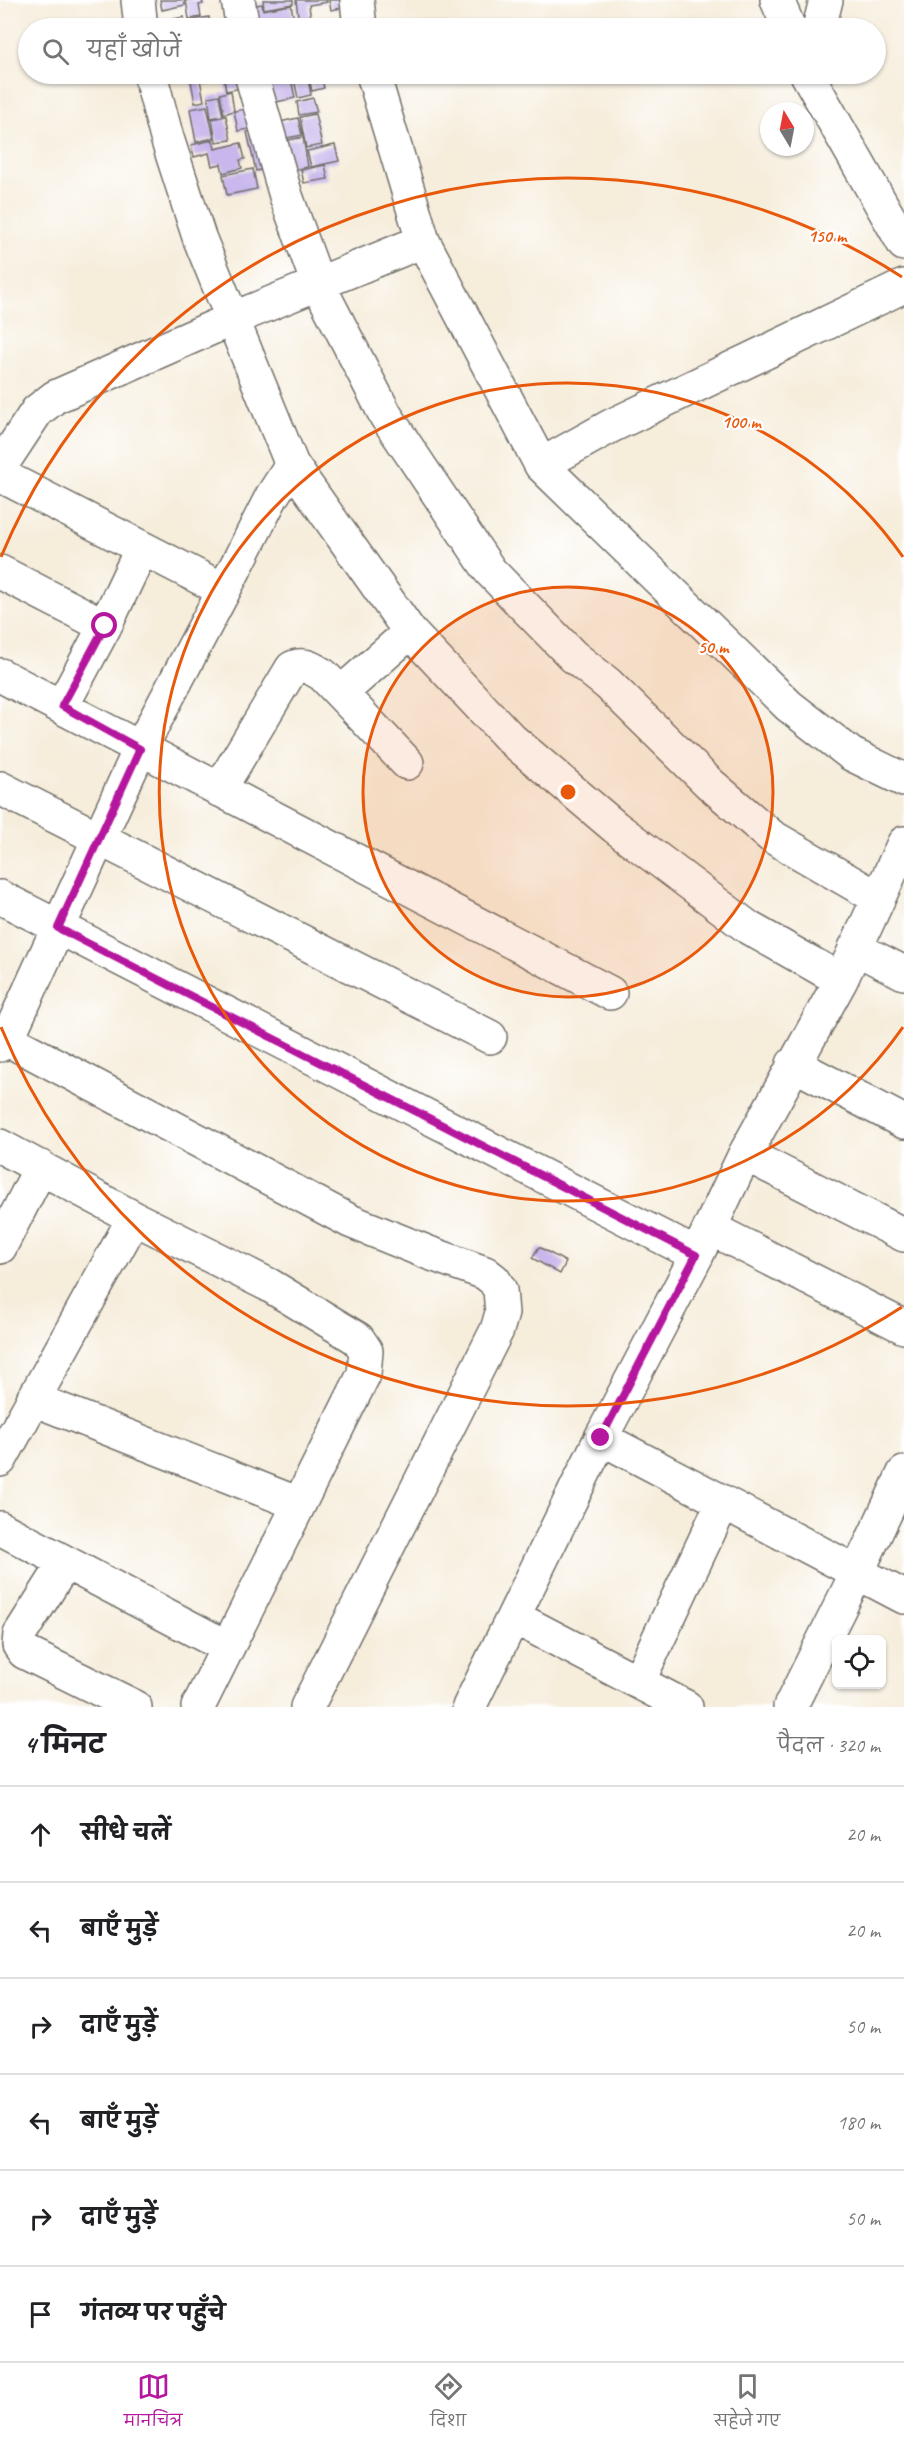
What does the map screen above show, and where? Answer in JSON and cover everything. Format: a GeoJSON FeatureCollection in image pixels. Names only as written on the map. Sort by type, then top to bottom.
{"type":"FeatureCollection","features":[{"type":"Feature","properties":{"kind":"street"},"geometry":{"type":"LineString","coordinates":[[138,0],[140,18]]}},
{"type":"Feature","properties":{"kind":"street"},"geometry":{"type":"LineString","coordinates":[[238,0],[241,18]]}},
{"type":"Feature","properties":{"kind":"street"},"geometry":{"type":"LineString","coordinates":[[357,0],[359,18]]}},
{"type":"Feature","properties":{"kind":"street"},"geometry":{"type":"LineString","coordinates":[[777,0],[785,18]]}},
{"type":"Feature","properties":{"kind":"street"},"geometry":{"type":"LineString","coordinates":[[822,18],[826,0]]}},
{"type":"Feature","properties":{"kind":"street"},"geometry":{"type":"LineString","coordinates":[[153,84],[167,138],[199,237],[291,465],[410,632],[511,739],[615,827],[749,928],[841,980]]}},
{"type":"Feature","properties":{"kind":"street"},"geometry":{"type":"LineString","coordinates":[[254,84],[286,196],[318,284],[386,416],[490,571],[573,656],[608,684],[709,783],[771,836],[878,898]]}},
{"type":"Feature","properties":{"kind":"street"},"geometry":{"type":"LineString","coordinates":[[376,84],[423,241],[541,465],[789,706],[851,754],[904,780]]}},
{"type":"Feature","properties":{"kind":"street"},"geometry":{"type":"LineString","coordinates":[[814,84],[899,222]]}},
{"type":"Feature","properties":{"kind":"street"},"geometry":{"type":"LineString","coordinates":[[0,467],[37,411],[55,397],[232,319],[423,241]]}},
{"type":"Feature","properties":{"kind":"street"},"geometry":{"type":"LineString","coordinates":[[541,465],[611,426],[904,286]]}},
{"type":"Feature","properties":{"kind":"street"},"geometry":{"type":"LineString","coordinates":[[291,465],[272,496],[140,749],[15,1022],[1,1041],[27,1050],[350,1221],[485,1273],[494,1280],[500,1290],[502,1313],[497,1330],[307,1707]]}},
{"type":"Feature","properties":{"kind":"street"},"geometry":{"type":"LineString","coordinates":[[0,475],[224,590]]}},
{"type":"Feature","properties":{"kind":"street"},"geometry":{"type":"LineString","coordinates":[[62,706],[105,626],[142,548]]}},
{"type":"Feature","properties":{"kind":"street"},"geometry":{"type":"LineString","coordinates":[[0,572],[105,626]]}},
{"type":"Feature","properties":{"kind":"street"},"geometry":{"type":"LineString","coordinates":[[341,693],[410,632]]}},
{"type":"Feature","properties":{"kind":"street"},"geometry":{"type":"LineString","coordinates":[[219,790],[291,668],[297,665],[307,666],[323,675],[407,763]]}},
{"type":"Feature","properties":{"kind":"street"},"geometry":{"type":"LineString","coordinates":[[0,675],[610,993]]}},
{"type":"Feature","properties":{"kind":"street"},"geometry":{"type":"LineString","coordinates":[[0,788],[490,1037]]}},
{"type":"Feature","properties":{"kind":"street"},"geometry":{"type":"LineString","coordinates":[[469,1707],[601,1438],[703,1241],[744,1154],[841,980],[878,898],[900,862]]}},
{"type":"Feature","properties":{"kind":"street"},"geometry":{"type":"LineString","coordinates":[[0,897],[58,928],[703,1241],[904,1327]]}},
{"type":"Feature","properties":{"kind":"street"},"geometry":{"type":"LineString","coordinates":[[855,948],[904,973]]}},
{"type":"Feature","properties":{"kind":"street"},"geometry":{"type":"LineString","coordinates":[[793,1064],[904,1122]]}},
{"type":"Feature","properties":{"kind":"street"},"geometry":{"type":"LineString","coordinates":[[0,1146],[134,1218],[269,1285],[358,1339],[366,1351],[364,1374],[198,1707]]}},
{"type":"Feature","properties":{"kind":"street"},"geometry":{"type":"LineString","coordinates":[[744,1154],[904,1235]]}},
{"type":"Feature","properties":{"kind":"street"},"geometry":{"type":"LineString","coordinates":[[0,1247],[41,1167]]}},
{"type":"Feature","properties":{"kind":"street"},"geometry":{"type":"LineString","coordinates":[[0,1460],[134,1218]]}},
{"type":"Feature","properties":{"kind":"street"},"geometry":{"type":"LineString","coordinates":[[33,1399],[299,1504]]}},
{"type":"Feature","properties":{"kind":"street"},"geometry":{"type":"LineString","coordinates":[[601,1438],[904,1597]]}},
{"type":"Feature","properties":{"kind":"street"},"geometry":{"type":"LineString","coordinates":[[790,1707],[901,1488]]}},
{"type":"Feature","properties":{"kind":"street"},"geometry":{"type":"LineString","coordinates":[[638,1682],[723,1502]]}},
{"type":"Feature","properties":{"kind":"street"},"geometry":{"type":"LineString","coordinates":[[0,1528],[227,1647]]}},
{"type":"Feature","properties":{"kind":"street"},"geometry":{"type":"LineString","coordinates":[[65,1563],[20,1634],[20,1645],[24,1652],[135,1707]]}},
{"type":"Feature","properties":{"kind":"street"},"geometry":{"type":"LineString","coordinates":[[514,1617],[686,1707]]}},
{"type":"Feature","properties":{"kind":"building"},"geometry":{"type":"Polygon","coordinates":[[[160,0],[184,0],[185,5],[162,10],[160,0]]]}},
{"type":"Feature","properties":{"kind":"building"},"geometry":{"type":"Polygon","coordinates":[[[186,0],[202,0],[203,4],[199,5],[201,17],[189,18],[186,0]]]}},
{"type":"Feature","properties":{"kind":"building"},"geometry":{"type":"Polygon","coordinates":[[[263,0],[293,0],[293,4],[264,9],[263,0]]]}},
{"type":"Feature","properties":{"kind":"building"},"geometry":{"type":"Polygon","coordinates":[[[296,0],[327,0],[327,2],[309,5],[311,18],[298,18],[296,0]]]}},
{"type":"Feature","properties":{"kind":"building"},"geometry":{"type":"Polygon","coordinates":[[[329,0],[341,0],[342,8],[331,10],[329,0]]]}},
{"type":"Feature","properties":{"kind":"building"},"geometry":{"type":"Polygon","coordinates":[[[262,4],[263,10],[291,5],[294,18],[245,18],[243,7],[262,4]]]}},
{"type":"Feature","properties":{"kind":"building"},"geometry":{"type":"Polygon","coordinates":[[[192,84],[201,84],[204,101],[195,103],[192,84]]]}},
{"type":"Feature","properties":{"kind":"building"},"geometry":{"type":"Polygon","coordinates":[[[225,84],[246,84],[247,87],[226,91],[225,84]]]}},
{"type":"Feature","properties":{"kind":"building"},"geometry":{"type":"Polygon","coordinates":[[[263,84],[292,84],[295,98],[267,104],[263,84]]]}},
{"type":"Feature","properties":{"kind":"building"},"geometry":{"type":"Polygon","coordinates":[[[295,84],[309,84],[311,95],[298,98],[295,84]]]}},
{"type":"Feature","properties":{"kind":"building"},"geometry":{"type":"Polygon","coordinates":[[[310,84],[323,84],[324,88],[312,91],[310,84]]]}},
{"type":"Feature","properties":{"kind":"building"},"geometry":{"type":"Polygon","coordinates":[[[231,91],[234,111],[224,114],[220,94],[231,91]]]}},
{"type":"Feature","properties":{"kind":"building"},"geometry":{"type":"Polygon","coordinates":[[[219,95],[223,116],[211,118],[208,97],[219,95]]]}},
{"type":"Feature","properties":{"kind":"building"},"geometry":{"type":"Polygon","coordinates":[[[313,98],[317,112],[299,115],[297,102],[313,98]]]}},
{"type":"Feature","properties":{"kind":"building"},"geometry":{"type":"Polygon","coordinates":[[[207,106],[214,138],[196,142],[190,109],[207,106]]]}},
{"type":"Feature","properties":{"kind":"building"},"geometry":{"type":"Polygon","coordinates":[[[256,107],[260,127],[238,131],[234,111],[256,107]]]}},
{"type":"Feature","properties":{"kind":"building"},"geometry":{"type":"Polygon","coordinates":[[[315,114],[322,145],[306,148],[300,117],[315,114]]]}},
{"type":"Feature","properties":{"kind":"building"},"geometry":{"type":"Polygon","coordinates":[[[226,116],[231,140],[216,142],[212,119],[226,116]]]}},
{"type":"Feature","properties":{"kind":"building"},"geometry":{"type":"Polygon","coordinates":[[[298,118],[302,135],[278,140],[275,123],[298,118]]]}},
{"type":"Feature","properties":{"kind":"building"},"geometry":{"type":"Polygon","coordinates":[[[265,128],[273,167],[256,171],[247,132],[265,128]]]}},
{"type":"Feature","properties":{"kind":"building"},"geometry":{"type":"Polygon","coordinates":[[[303,137],[308,167],[293,170],[280,142],[303,137]]]}},
{"type":"Feature","properties":{"kind":"building"},"geometry":{"type":"Polygon","coordinates":[[[213,140],[215,149],[241,143],[245,159],[240,160],[242,168],[223,173],[221,164],[212,166],[209,153],[194,157],[191,145],[213,140]]]}},
{"type":"Feature","properties":{"kind":"building"},"geometry":{"type":"Polygon","coordinates":[[[335,145],[339,161],[311,167],[307,151],[335,145]]]}},
{"type":"Feature","properties":{"kind":"building"},"geometry":{"type":"Polygon","coordinates":[[[325,165],[328,179],[304,183],[301,170],[325,165]]]}},
{"type":"Feature","properties":{"kind":"building"},"geometry":{"type":"Polygon","coordinates":[[[253,169],[257,189],[227,195],[223,175],[253,169]]]}},
{"type":"Feature","properties":{"kind":"building"},"geometry":{"type":"Polygon","coordinates":[[[539,1247],[566,1262],[560,1274],[532,1258],[539,1247]]]}},
{"type":"Feature","properties":{"kind":"route"},"geometry":{"type":"LineString","coordinates":[[105,626],[62,706],[140,749],[58,928],[696,1255],[601,1438]]}}]}
